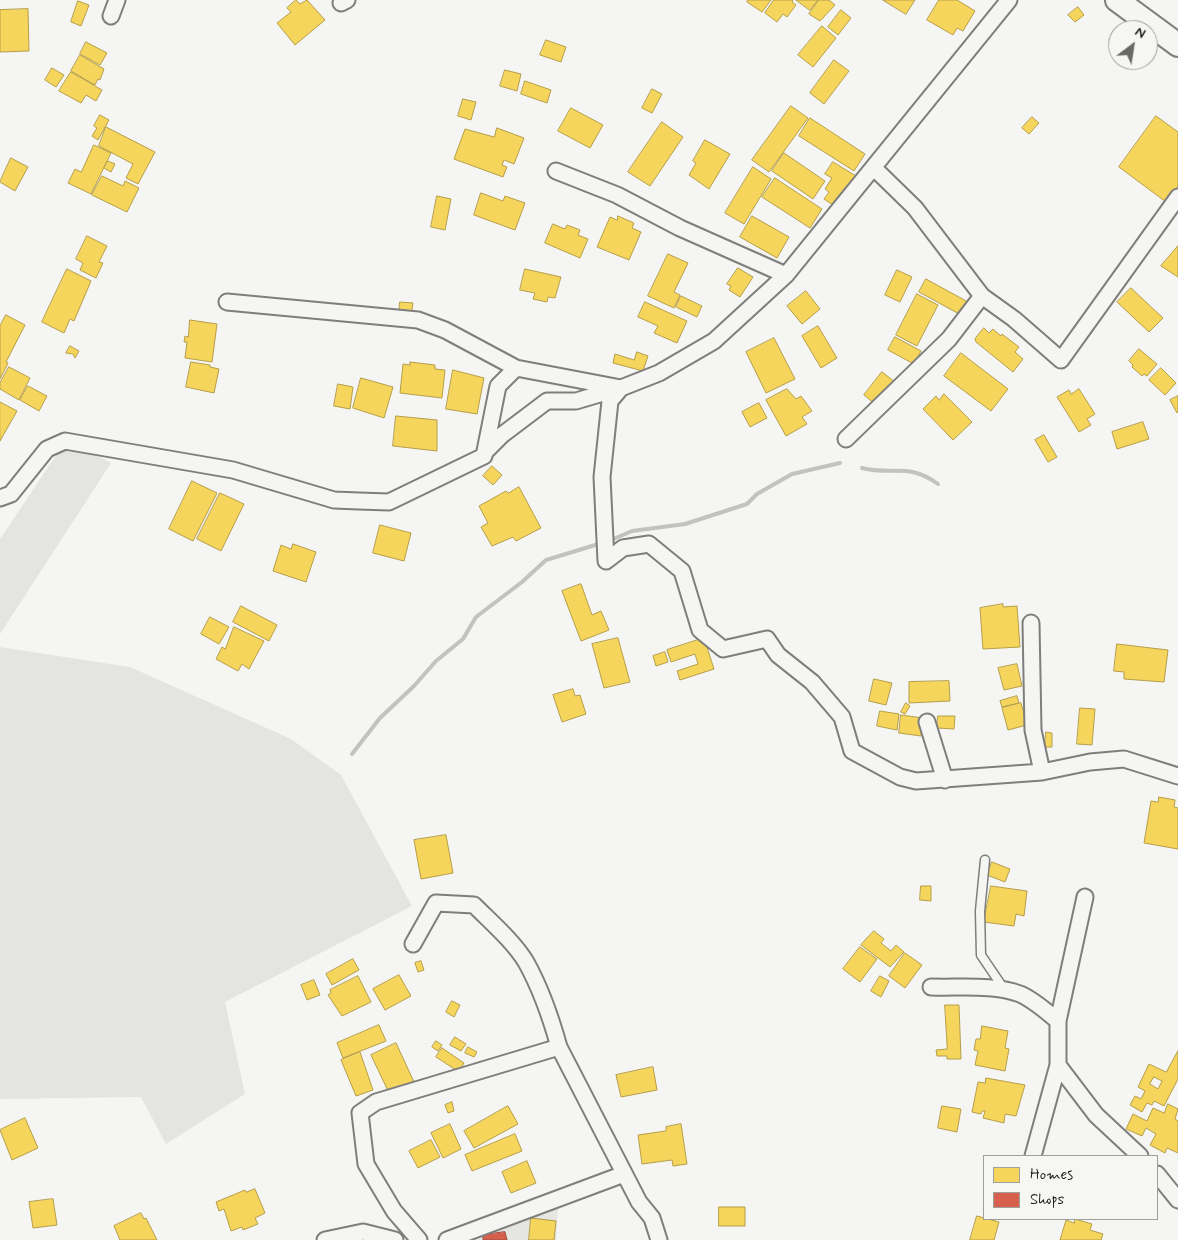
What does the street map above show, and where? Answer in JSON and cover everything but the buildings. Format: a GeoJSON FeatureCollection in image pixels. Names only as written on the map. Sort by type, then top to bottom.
{"type":"FeatureCollection","features":[{"type":"Feature","properties":{"kind":"main road"},"geometry":{"type":"LineString","coordinates":[[1117,0],[1178,45]]}},
{"type":"Feature","properties":{"kind":"street"},"geometry":{"type":"LineString","coordinates":[[111,16],[116,0]]}},
{"type":"Feature","properties":{"kind":"street"},"geometry":{"type":"LineString","coordinates":[[0,498],[11,494],[47,449],[65,441],[233,470],[334,500],[389,502],[484,456],[485,452],[502,435],[547,401],[576,401],[621,388],[659,373],[714,341],[786,275],[1009,0]]}},
{"type":"Feature","properties":{"kind":"street"},"geometry":{"type":"LineString","coordinates":[[874,168],[915,208],[982,296],[1014,319],[1061,360],[1178,197]]}},
{"type":"Feature","properties":{"kind":"street"},"geometry":{"type":"LineString","coordinates":[[556,172],[617,195],[680,228],[786,275]]}},
{"type":"Feature","properties":{"kind":"street"},"geometry":{"type":"LineString","coordinates":[[846,439],[949,339],[982,296]]}},
{"type":"Feature","properties":{"kind":"street"},"geometry":{"type":"LineString","coordinates":[[227,302],[418,320],[445,330],[516,368],[621,388]]}},
{"type":"Feature","properties":{"kind":"street"},"geometry":{"type":"LineString","coordinates":[[485,452],[498,386],[516,368]]}},
{"type":"Feature","properties":{"kind":"street"},"geometry":{"type":"LineString","coordinates":[[621,388],[610,401],[602,477],[606,560],[623,548],[649,544],[682,571],[700,630],[723,649],[767,639],[778,655],[812,682],[842,718],[852,751],[900,777],[916,781],[1042,772],[1090,762],[1124,759],[1178,776]]}},
{"type":"Feature","properties":{"kind":"street"},"geometry":{"type":"LineString","coordinates":[[1031,623],[1033,730],[1042,772]]}},
{"type":"Feature","properties":{"kind":"street"},"geometry":{"type":"LineString","coordinates":[[927,722],[945,780]]}},
{"type":"Feature","properties":{"kind":"street"},"geometry":{"type":"LineString","coordinates":[[1033,1155],[1058,1065],[1058,1021],[1085,897]]}},
{"type":"Feature","properties":{"kind":"street"},"geometry":{"type":"LineString","coordinates":[[413,944],[436,903],[474,905],[499,930],[525,961],[550,1012],[559,1048],[639,1202],[652,1218],[659,1240]]}},
{"type":"Feature","properties":{"kind":"street"},"geometry":{"type":"LineString","coordinates":[[931,987],[1004,990],[1022,995],[1058,1021]]}},
{"type":"Feature","properties":{"kind":"street"},"geometry":{"type":"LineString","coordinates":[[419,1240],[394,1211],[366,1164],[360,1113],[376,1102],[559,1048]]}},
{"type":"Feature","properties":{"kind":"street"},"geometry":{"type":"LineString","coordinates":[[1058,1065],[1096,1115],[1139,1155]]}},
{"type":"Feature","properties":{"kind":"street"},"geometry":{"type":"LineString","coordinates":[[447,1240],[624,1174]]}},
{"type":"Feature","properties":{"kind":"street"},"geometry":{"type":"LineString","coordinates":[[1162,1185],[1178,1200]]}},
{"type":"Feature","properties":{"kind":"street"},"geometry":{"type":"LineString","coordinates":[[325,1240],[362,1232],[395,1240]]}},
{"type":"Feature","properties":{"kind":"lane"},"geometry":{"type":"LineString","coordinates":[[985,860],[980,911],[981,955],[1004,990]]}},
{"type":"Feature","properties":{"kind":"shaded area"},"geometry":{"type":"Polygon","coordinates":[[[67,439],[111,463],[0,634],[0,539],[67,439]]]}},
{"type":"Feature","properties":{"kind":"shaded area"},"geometry":{"type":"Polygon","coordinates":[[[0,647],[130,667],[291,739],[341,775],[412,906],[225,1002],[245,1094],[166,1144],[141,1097],[0,1099],[0,647]]]}},
{"type":"Feature","properties":{"kind":"shaded area"},"geometry":{"type":"Polygon","coordinates":[[[558,1208],[556,1240],[464,1240],[512,1220],[558,1208]]]}},
{"type":"Feature","properties":{"kind":"waterway"},"geometry":{"type":"LineString","coordinates":[[609,541],[632,531],[685,524],[747,504],[757,494],[792,474],[840,463]]}},
{"type":"Feature","properties":{"kind":"waterway"},"geometry":{"type":"LineString","coordinates":[[862,468],[909,471],[927,477],[938,484]]}},
{"type":"Feature","properties":{"kind":"waterway"},"geometry":{"type":"LineString","coordinates":[[352,754],[380,718],[414,686],[436,661],[463,639],[476,617],[522,582],[546,560],[602,543]]}}]}
